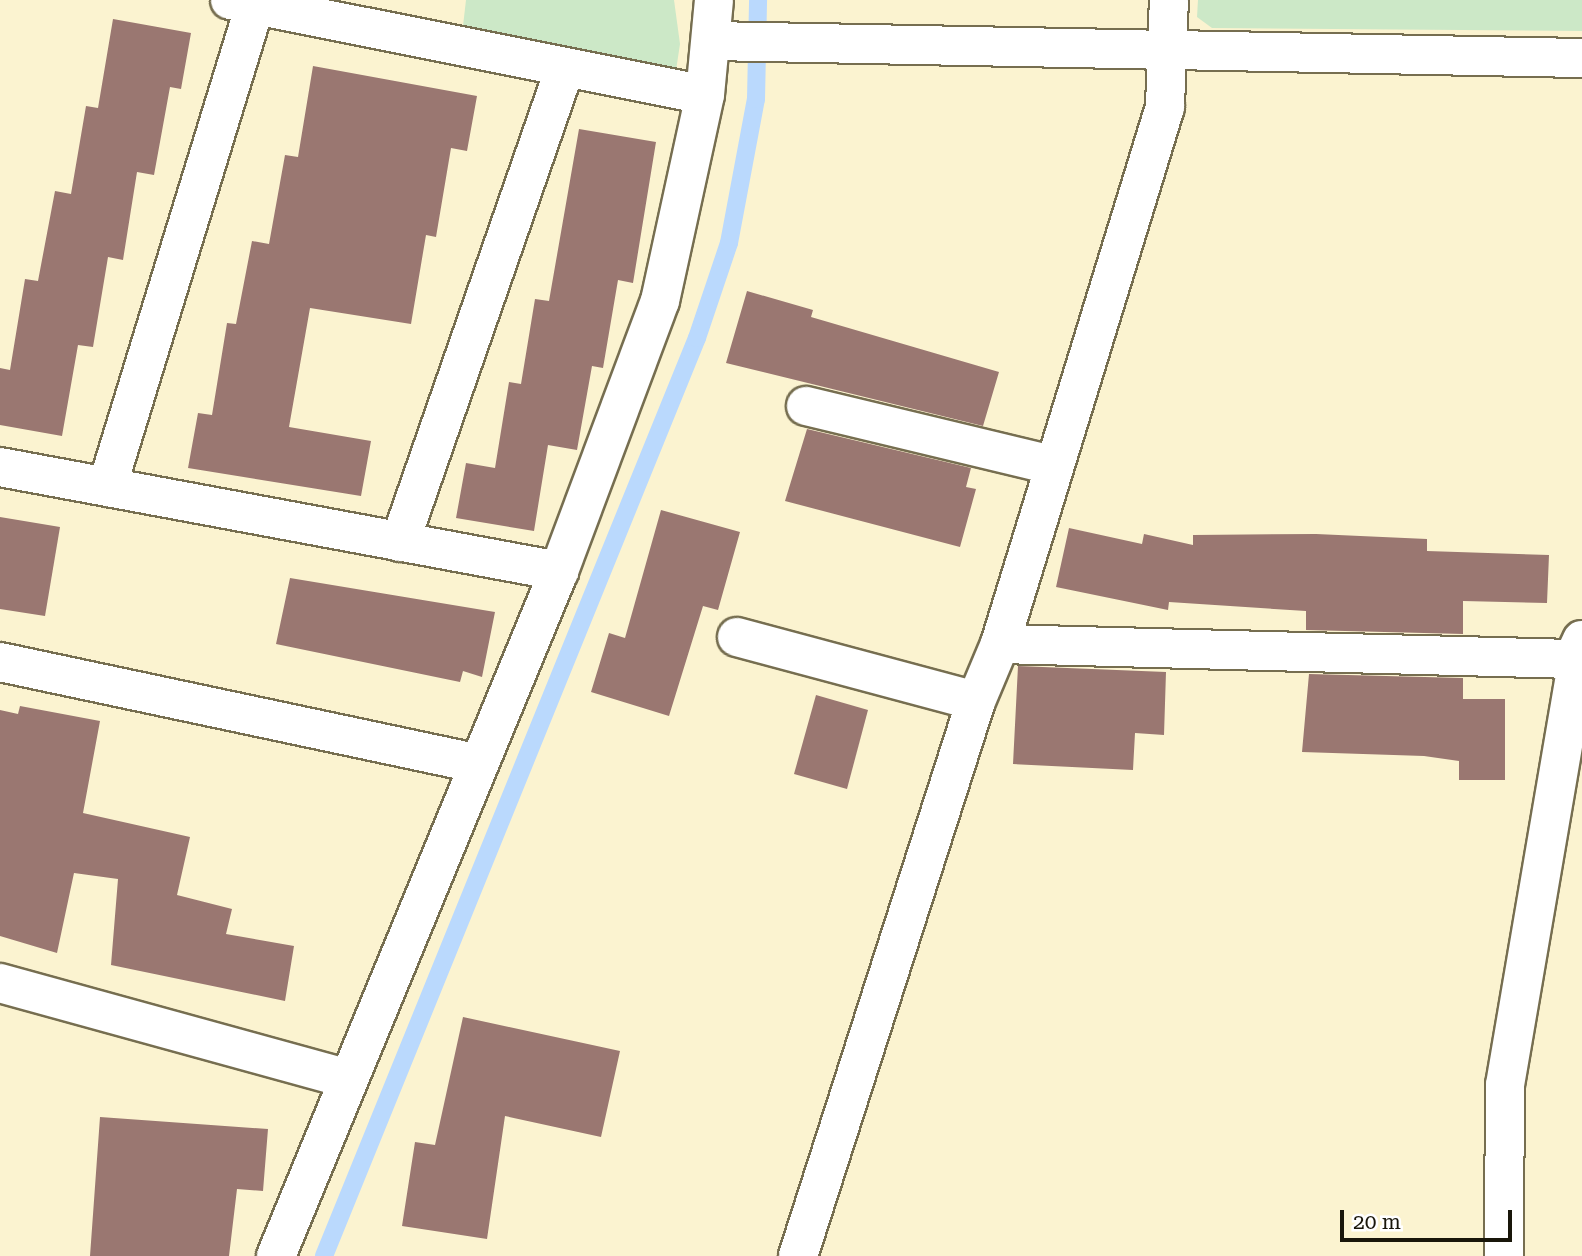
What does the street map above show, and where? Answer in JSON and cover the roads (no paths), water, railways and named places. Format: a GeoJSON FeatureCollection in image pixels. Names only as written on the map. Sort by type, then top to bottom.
{"type":"FeatureCollection","features":[{"type":"Feature","properties":{"kind":"street"},"geometry":{"type":"LineString","coordinates":[[276,1256],[559,571],[660,301],[705,95],[714,0]]}},
{"type":"Feature","properties":{"kind":"street"},"geometry":{"type":"LineString","coordinates":[[799,1256],[976,701],[1000,644],[1052,465],[1165,107],[1169,0]]}},
{"type":"Feature","properties":{"kind":"street"},"geometry":{"type":"LineString","coordinates":[[107,488],[242,3],[705,95]]}},
{"type":"Feature","properties":{"kind":"street"},"geometry":{"type":"LineString","coordinates":[[710,41],[1582,58]]}},
{"type":"Feature","properties":{"kind":"street"},"geometry":{"type":"LineString","coordinates":[[400,542],[565,68]]}},
{"type":"Feature","properties":{"kind":"street"},"geometry":{"type":"LineString","coordinates":[[806,407],[1052,465]]}},
{"type":"Feature","properties":{"kind":"street"},"geometry":{"type":"LineString","coordinates":[[0,467],[559,571]]}},
{"type":"Feature","properties":{"kind":"street"},"geometry":{"type":"LineString","coordinates":[[737,637],[976,701]]}},
{"type":"Feature","properties":{"kind":"street"},"geometry":{"type":"LineString","coordinates":[[1000,644],[1577,649],[1575,676],[1505,1085],[1504,1256]]}},
{"type":"Feature","properties":{"kind":"street"},"geometry":{"type":"LineString","coordinates":[[0,662],[478,764]]}},
{"type":"Feature","properties":{"kind":"street"},"geometry":{"type":"LineString","coordinates":[[0,983],[348,1079]]}},
{"type":"Feature","properties":{"kind":"waterway"},"geometry":{"type":"LineString","coordinates":[[324,1256],[697,338],[729,243],[756,99],[758,0]]}}]}
